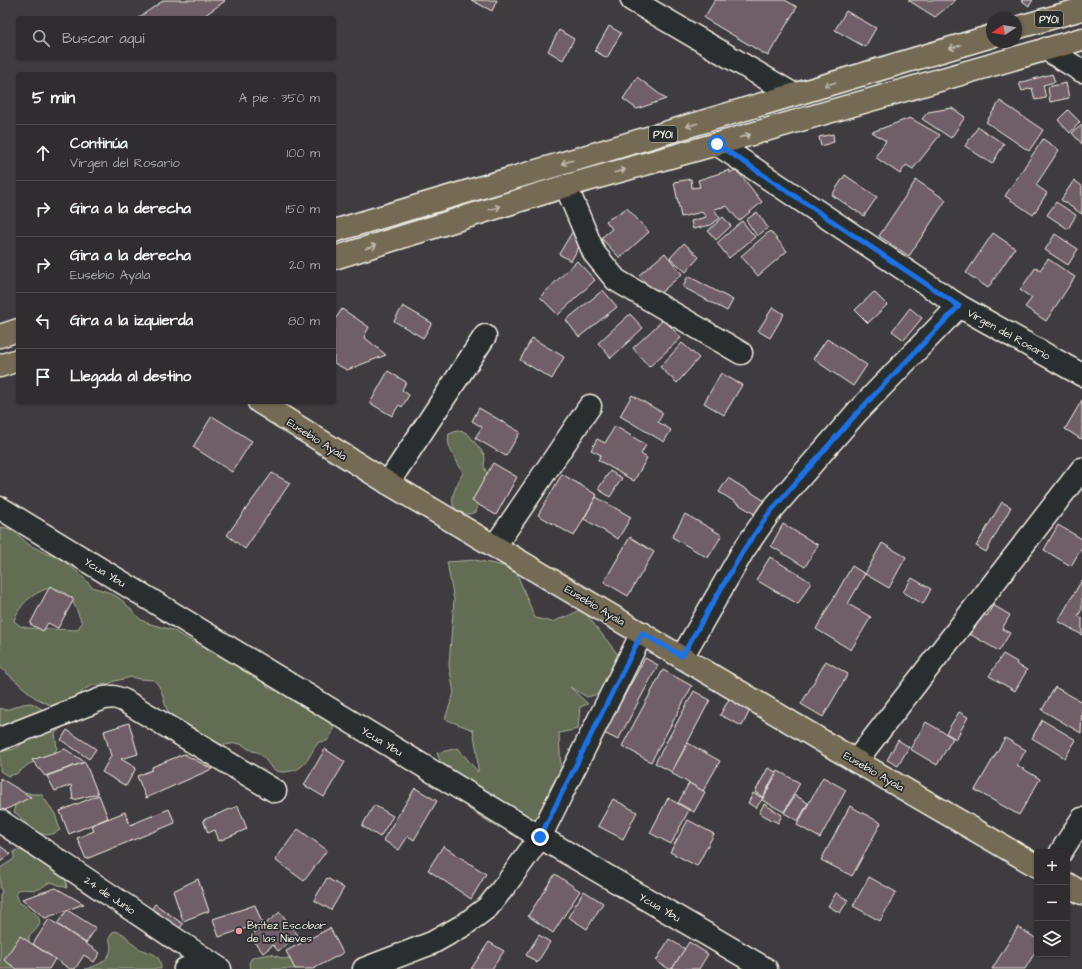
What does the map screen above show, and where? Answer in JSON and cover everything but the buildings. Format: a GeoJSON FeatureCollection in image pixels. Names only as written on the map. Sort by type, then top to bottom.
{"type":"FeatureCollection","features":[{"type":"Feature","properties":{"kind":"main road","name":"PY01"},"geometry":{"type":"LineString","coordinates":[[1022,26],[1082,9]]}},
{"type":"Feature","properties":{"kind":"main road","name":"PY01"},"geometry":{"type":"LineString","coordinates":[[336,230],[986,38]]}},
{"type":"Feature","properties":{"kind":"main road","name":"PY01"},"geometry":{"type":"LineString","coordinates":[[336,257],[566,186],[1082,39]]}},
{"type":"Feature","properties":{"kind":"main road"},"geometry":{"type":"LineString","coordinates":[[0,336],[16,331]]}},
{"type":"Feature","properties":{"kind":"main road"},"geometry":{"type":"LineString","coordinates":[[0,366],[16,361]]}},
{"type":"Feature","properties":{"kind":"main road","name":"Eusebio Ayala"},"geometry":{"type":"LineString","coordinates":[[262,404],[388,483],[682,656],[856,761],[1034,864]]}},
{"type":"Feature","properties":{"kind":"main road"},"geometry":{"type":"LineString","coordinates":[[1069,885],[1082,892]]}},
{"type":"Feature","properties":{"kind":"street"},"geometry":{"type":"LineString","coordinates":[[632,0],[793,94]]}},
{"type":"Feature","properties":{"kind":"street"},"geometry":{"type":"LineString","coordinates":[[1046,49],[1082,72]]}},
{"type":"Feature","properties":{"kind":"street","name":"Virgen del Rosario"},"geometry":{"type":"LineString","coordinates":[[717,144],[959,306],[1082,375]]}},
{"type":"Feature","properties":{"kind":"street"},"geometry":{"type":"LineString","coordinates":[[566,186],[594,253],[616,280],[741,353]]}},
{"type":"Feature","properties":{"kind":"street"},"geometry":{"type":"LineString","coordinates":[[682,656],[743,551],[770,512],[858,412],[959,306]]}},
{"type":"Feature","properties":{"kind":"street"},"geometry":{"type":"LineString","coordinates":[[388,483],[485,336]]}},
{"type":"Feature","properties":{"kind":"street"},"geometry":{"type":"LineString","coordinates":[[495,546],[590,406]]}},
{"type":"Feature","properties":{"kind":"street"},"geometry":{"type":"LineString","coordinates":[[856,761],[1082,469]]}},
{"type":"Feature","properties":{"kind":"street","name":"Ycua Ybu"},"geometry":{"type":"LineString","coordinates":[[0,508],[540,837],[766,969]]}},
{"type":"Feature","properties":{"kind":"street"},"geometry":{"type":"LineString","coordinates":[[374,968],[432,943],[464,925],[488,907],[540,837],[642,633]]}},
{"type":"Feature","properties":{"kind":"street"},"geometry":{"type":"LineString","coordinates":[[0,739],[104,698],[114,698],[123,700],[275,791]]}},
{"type":"Feature","properties":{"kind":"street"},"geometry":{"type":"LineString","coordinates":[[1063,849],[1082,819]]}},
{"type":"Feature","properties":{"kind":"street","name":"24 de Junio"},"geometry":{"type":"LineString","coordinates":[[0,822],[213,964]]}},
{"type":"Feature","properties":{"kind":"street"},"geometry":{"type":"LineString","coordinates":[[185,969],[213,964]]}},
{"type":"Feature","properties":{"kind":"green space"},"geometry":{"type":"Polygon","coordinates":[[[457,431],[465,432],[469,435],[484,454],[485,458],[484,466],[487,474],[476,512],[470,514],[460,512],[455,509],[453,504],[454,494],[463,473],[450,449],[448,439],[449,434],[457,431]]]}},
{"type":"Feature","properties":{"kind":"green space"},"geometry":{"type":"Polygon","coordinates":[[[0,527],[7,528],[15,532],[28,544],[61,559],[81,575],[92,587],[116,596],[123,601],[140,619],[147,623],[172,630],[209,651],[217,654],[219,653],[240,668],[261,679],[273,690],[282,691],[290,695],[294,702],[302,706],[309,702],[334,712],[334,728],[327,741],[319,742],[303,765],[293,771],[280,772],[272,768],[258,752],[252,751],[237,743],[223,745],[217,744],[174,721],[167,710],[160,687],[154,680],[131,677],[108,684],[91,686],[83,690],[73,706],[58,709],[34,697],[0,667],[0,527]],[[48,588],[27,600],[19,610],[14,621],[20,626],[28,628],[77,630],[82,623],[74,604],[67,594],[48,588]]]}},
{"type":"Feature","properties":{"kind":"green space"},"geometry":{"type":"Polygon","coordinates":[[[475,560],[504,566],[517,574],[535,618],[552,622],[582,609],[623,661],[603,693],[587,697],[570,687],[588,704],[580,707],[578,729],[559,733],[561,772],[551,786],[548,794],[555,816],[535,827],[497,827],[469,809],[445,773],[437,753],[458,748],[478,772],[477,752],[473,730],[445,719],[454,693],[449,665],[454,600],[447,562],[475,560]]]}},
{"type":"Feature","properties":{"kind":"green space"},"geometry":{"type":"Polygon","coordinates":[[[31,703],[51,715],[59,722],[62,728],[55,733],[57,749],[51,755],[29,764],[16,774],[8,776],[0,771],[0,752],[14,749],[21,745],[23,738],[3,727],[0,727],[0,708],[6,710],[31,703]]]}},
{"type":"Feature","properties":{"kind":"green space"},"geometry":{"type":"Polygon","coordinates":[[[25,792],[41,794],[55,814],[60,830],[53,834],[41,834],[30,827],[14,812],[17,796],[25,792]]]}},
{"type":"Feature","properties":{"kind":"green space"},"geometry":{"type":"Polygon","coordinates":[[[18,850],[40,854],[65,876],[67,888],[51,882],[37,890],[18,890],[16,893],[19,902],[38,916],[40,920],[39,925],[29,936],[29,945],[19,969],[0,969],[0,895],[2,892],[0,888],[0,868],[14,859],[14,851],[18,850]]]}},
{"type":"Feature","properties":{"kind":"green space"},"geometry":{"type":"Polygon","coordinates":[[[114,931],[124,935],[138,948],[155,955],[158,958],[161,969],[85,969],[106,959],[109,955],[111,945],[109,938],[114,931]]]}},
{"type":"Feature","properties":{"kind":"green space"},"geometry":{"type":"Polygon","coordinates":[[[271,954],[284,959],[288,958],[292,960],[296,969],[251,969],[249,964],[251,959],[254,957],[271,954]]]}},
{"type":"Feature","properties":{"kind":"place","name":"Britez Escobar de las Nieves"},"geometry":{"type":"Point","coordinates":[239,931]}},
{"type":"Feature","properties":{"kind":"route"},"geometry":{"type":"LineString","coordinates":[[540,837],[642,633],[682,656],[743,551],[770,512],[858,412],[959,306],[717,144]]}}]}
